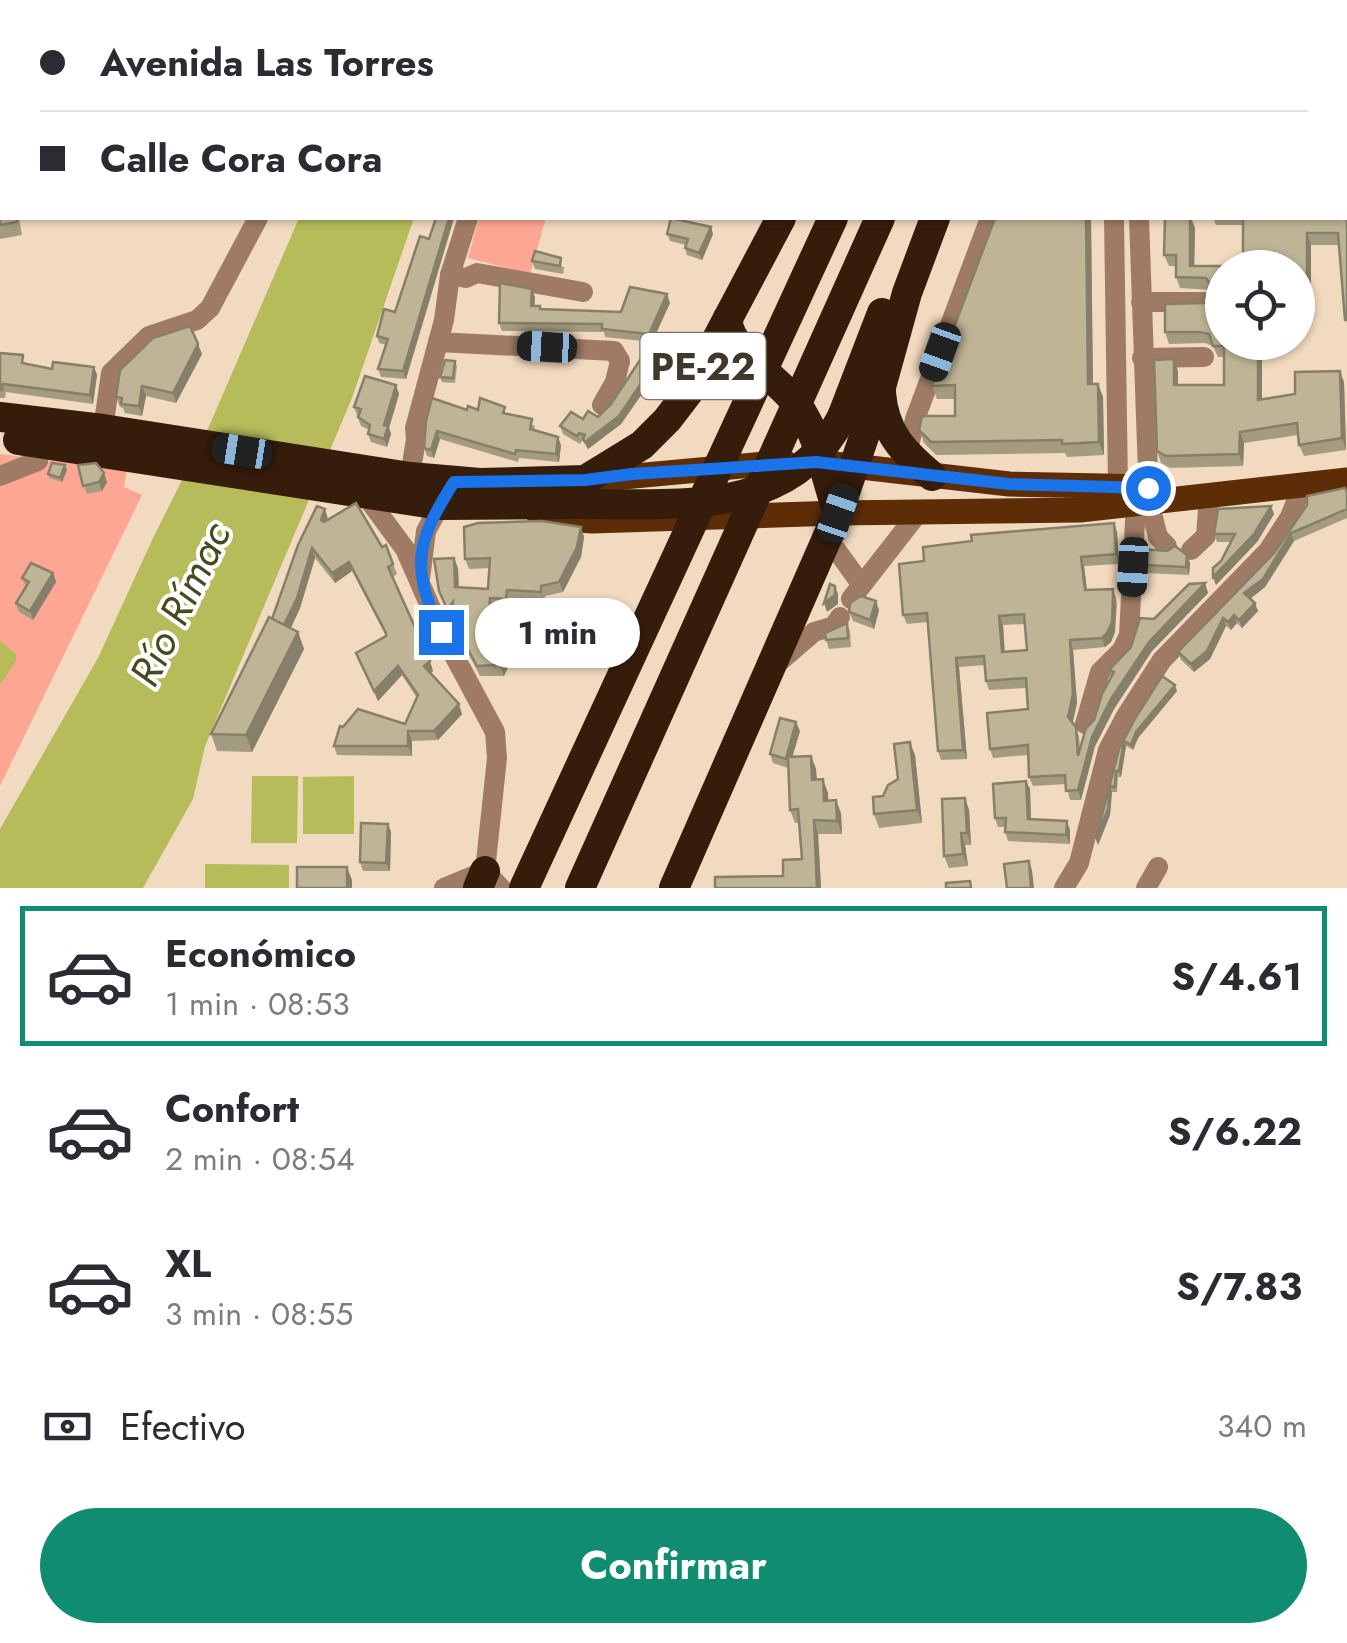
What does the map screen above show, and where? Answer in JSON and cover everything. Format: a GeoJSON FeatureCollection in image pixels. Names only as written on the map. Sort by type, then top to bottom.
{"type":"FeatureCollection","features":[{"type":"Feature","properties":{"kind":"highway","name":"PE-22"},"geometry":{"type":"LineString","coordinates":[[0,438],[163,450],[358,484],[525,506],[581,492],[667,420],[690,390],[779,220]]}},
{"type":"Feature","properties":{"kind":"highway"},"geometry":{"type":"LineString","coordinates":[[524,888],[831,220]]}},
{"type":"Feature","properties":{"kind":"highway"},"geometry":{"type":"LineString","coordinates":[[580,888],[879,220]]}},
{"type":"Feature","properties":{"kind":"highway","name":"PE-22"},"geometry":{"type":"LineString","coordinates":[[358,484],[410,477],[447,493],[581,492],[702,502],[754,493],[802,467],[826,445],[842,418],[915,220]]}},
{"type":"Feature","properties":{"kind":"highway"},"geometry":{"type":"LineString","coordinates":[[674,888],[832,525],[934,220]]}},
{"type":"Feature","properties":{"kind":"highway"},"geometry":{"type":"LineString","coordinates":[[728,318],[730,336],[778,382],[806,417],[820,462],[832,525]]}},
{"type":"Feature","properties":{"kind":"highway"},"geometry":{"type":"LineString","coordinates":[[881,387],[886,423],[907,455],[932,476]]}},
{"type":"Feature","properties":{"kind":"highway","name":"PE-22"},"geometry":{"type":"LineString","coordinates":[[0,417],[102,429],[163,450]]}},
{"type":"Feature","properties":{"kind":"main road"},"geometry":{"type":"LineString","coordinates":[[581,492],[726,466],[820,462],[1138,495],[1209,496],[1347,480]]}},
{"type":"Feature","properties":{"kind":"main road"},"geometry":{"type":"LineString","coordinates":[[525,506],[564,519],[592,521],[832,525],[918,512],[1080,510],[1138,495],[1347,467]]}},
{"type":"Feature","properties":{"kind":"street"},"geometry":{"type":"LineString","coordinates":[[102,429],[111,373],[150,336],[197,320],[210,308],[257,220]]}},
{"type":"Feature","properties":{"kind":"street"},"geometry":{"type":"LineString","coordinates":[[410,477],[415,428],[438,342],[450,275],[467,220]]}},
{"type":"Feature","properties":{"kind":"street"},"geometry":{"type":"LineString","coordinates":[[907,455],[915,419],[989,220]]}},
{"type":"Feature","properties":{"kind":"street"},"geometry":{"type":"LineString","coordinates":[[1114,220],[1138,495],[1158,537],[1167,546]]}},
{"type":"Feature","properties":{"kind":"street"},"geometry":{"type":"LineString","coordinates":[[1085,724],[1100,672],[1122,650],[1129,635],[1142,358],[1139,220]]}},
{"type":"Feature","properties":{"kind":"street"},"geometry":{"type":"LineString","coordinates":[[450,275],[466,278],[477,273],[583,292]]}},
{"type":"Feature","properties":{"kind":"street"},"geometry":{"type":"LineString","coordinates":[[1141,302],[1204,302]]}},
{"type":"Feature","properties":{"kind":"street"},"geometry":{"type":"LineString","coordinates":[[438,342],[614,350],[620,362],[615,382],[602,405]]}},
{"type":"Feature","properties":{"kind":"street"},"geometry":{"type":"LineString","coordinates":[[1142,358],[1204,356]]}},
{"type":"Feature","properties":{"kind":"street"},"geometry":{"type":"LineString","coordinates":[[0,476],[38,461]]}},
{"type":"Feature","properties":{"kind":"street"},"geometry":{"type":"LineString","coordinates":[[358,484],[386,520],[420,581],[441,632],[495,732],[497,758],[488,882],[444,888]]}},
{"type":"Feature","properties":{"kind":"street"},"geometry":{"type":"LineString","coordinates":[[1064,888],[1079,864],[1108,750],[1126,716],[1162,660],[1268,551],[1290,518],[1302,486]]}},
{"type":"Feature","properties":{"kind":"street"},"geometry":{"type":"LineString","coordinates":[[420,581],[426,531],[447,493]]}},
{"type":"Feature","properties":{"kind":"street"},"geometry":{"type":"LineString","coordinates":[[1191,550],[1206,536],[1209,496]]}},
{"type":"Feature","properties":{"kind":"street"},"geometry":{"type":"LineString","coordinates":[[769,671],[814,632],[834,626],[918,512]]}},
{"type":"Feature","properties":{"kind":"street"},"geometry":{"type":"LineString","coordinates":[[832,525],[851,600]]}},
{"type":"Feature","properties":{"kind":"street"},"geometry":{"type":"LineString","coordinates":[[1146,888],[1158,867]]}},
{"type":"Feature","properties":{"kind":"shaded area"},"geometry":{"type":"Polygon","coordinates":[[[478,220],[545,220],[530,274],[468,258],[478,220]]]}},
{"type":"Feature","properties":{"kind":"shaded area"},"geometry":{"type":"Polygon","coordinates":[[[0,454],[127,470],[124,487],[142,495],[0,786],[0,454]]]}},
{"type":"Feature","properties":{"kind":"water","name":"Río Rímac"},"geometry":{"type":"Polygon","coordinates":[[[298,220],[413,220],[352,398],[205,746],[193,799],[143,888],[0,888],[0,829],[98,658],[210,424],[298,220]]]}},
{"type":"Feature","properties":{"kind":"water"},"geometry":{"type":"Polygon","coordinates":[[[0,641],[16,654],[16,661],[0,685],[0,641]]]}},
{"type":"Feature","properties":{"kind":"water"},"geometry":{"type":"Polygon","coordinates":[[[252,776],[298,776],[297,843],[251,843],[252,776]]]}},
{"type":"Feature","properties":{"kind":"water"},"geometry":{"type":"Polygon","coordinates":[[[354,776],[354,834],[303,834],[303,777],[354,776]]]}},
{"type":"Feature","properties":{"kind":"water"},"geometry":{"type":"Polygon","coordinates":[[[205,864],[289,865],[289,888],[205,888],[205,864]]]}},
{"type":"Feature","properties":{"kind":"building"},"geometry":{"type":"Polygon","coordinates":[[[435,220],[448,220],[403,371],[378,369],[388,339],[377,336],[384,309],[395,312],[420,236],[429,239],[435,220]]]}},
{"type":"Feature","properties":{"kind":"building"},"geometry":{"type":"Polygon","coordinates":[[[670,220],[711,227],[699,253],[685,248],[688,239],[667,234],[670,220]]]}},
{"type":"Feature","properties":{"kind":"building"},"geometry":{"type":"Polygon","coordinates":[[[994,220],[1086,220],[1088,384],[1098,384],[1099,442],[931,442],[919,430],[922,416],[955,416],[955,385],[932,386],[994,220]]]}},
{"type":"Feature","properties":{"kind":"building"},"geometry":{"type":"Polygon","coordinates":[[[1165,220],[1190,220],[1190,266],[1205,266],[1205,278],[1176,277],[1176,255],[1164,255],[1165,220]]]}},
{"type":"Feature","properties":{"kind":"building"},"geometry":{"type":"Polygon","coordinates":[[[1243,220],[1347,220],[1347,320],[1338,233],[1307,233],[1307,250],[1243,250],[1243,220]]]}},
{"type":"Feature","properties":{"kind":"building"},"geometry":{"type":"Polygon","coordinates":[[[535,251],[561,258],[560,266],[532,261],[535,251]]]}},
{"type":"Feature","properties":{"kind":"building"},"geometry":{"type":"Polygon","coordinates":[[[500,283],[532,289],[531,306],[540,309],[621,312],[630,287],[667,294],[649,334],[602,329],[602,324],[499,323],[500,283]]]}},
{"type":"Feature","properties":{"kind":"building"},"geometry":{"type":"Polygon","coordinates":[[[1205,303],[1205,333],[1165,332],[1165,304],[1205,303]]]}},
{"type":"Feature","properties":{"kind":"building"},"geometry":{"type":"Polygon","coordinates":[[[190,326],[198,344],[173,393],[142,386],[139,406],[121,404],[122,398],[116,397],[120,370],[153,338],[190,326]]]}},
{"type":"Feature","properties":{"kind":"building"},"geometry":{"type":"Polygon","coordinates":[[[0,353],[23,355],[22,363],[52,369],[53,362],[94,367],[90,395],[3,384],[0,390],[0,353]]]}},
{"type":"Feature","properties":{"kind":"building"},"geometry":{"type":"Polygon","coordinates":[[[1174,359],[1174,385],[1224,385],[1224,360],[1258,360],[1258,400],[1295,394],[1295,372],[1340,371],[1342,438],[1299,445],[1297,423],[1240,432],[1239,454],[1166,456],[1157,451],[1154,360],[1174,359]]]}},
{"type":"Feature","properties":{"kind":"building"},"geometry":{"type":"Polygon","coordinates":[[[445,360],[455,361],[453,378],[440,377],[445,360]]]}},
{"type":"Feature","properties":{"kind":"building"},"geometry":{"type":"Polygon","coordinates":[[[640,360],[652,367],[619,416],[585,442],[585,435],[577,436],[560,426],[571,412],[583,419],[588,411],[598,417],[640,360]]]}},
{"type":"Feature","properties":{"kind":"building"},"geometry":{"type":"Polygon","coordinates":[[[365,376],[396,385],[384,425],[388,426],[384,439],[368,434],[370,425],[358,417],[361,409],[354,407],[365,376]]]}},
{"type":"Feature","properties":{"kind":"building"},"geometry":{"type":"Polygon","coordinates":[[[432,398],[478,410],[480,398],[505,407],[503,413],[532,419],[530,429],[558,437],[556,454],[516,450],[515,454],[437,431],[431,450],[424,448],[432,398]]]}},
{"type":"Feature","properties":{"kind":"building"},"geometry":{"type":"Polygon","coordinates":[[[52,463],[65,465],[60,478],[48,474],[52,463]]]}},
{"type":"Feature","properties":{"kind":"building"},"geometry":{"type":"Polygon","coordinates":[[[96,463],[104,473],[99,482],[83,486],[78,465],[96,463]]]}},
{"type":"Feature","properties":{"kind":"building"},"geometry":{"type":"Polygon","coordinates":[[[1345,488],[1347,509],[1291,533],[1263,579],[1244,593],[1255,603],[1239,620],[1234,615],[1228,622],[1223,618],[1207,651],[1191,664],[1178,652],[1275,552],[1307,505],[1307,496],[1345,488]]]}},
{"type":"Feature","properties":{"kind":"building"},"geometry":{"type":"Polygon","coordinates":[[[356,503],[382,547],[386,545],[393,564],[388,567],[430,661],[424,666],[459,704],[434,731],[408,731],[408,746],[334,746],[340,726],[358,709],[405,724],[418,695],[398,666],[374,691],[356,653],[386,633],[349,562],[332,573],[312,548],[284,625],[272,619],[298,545],[317,506],[325,509],[321,520],[324,522],[356,503]]]}},
{"type":"Feature","properties":{"kind":"building"},"geometry":{"type":"Polygon","coordinates":[[[1271,506],[1254,534],[1213,577],[1213,568],[1235,534],[1214,534],[1218,509],[1271,506]]]}},
{"type":"Feature","properties":{"kind":"building"},"geometry":{"type":"Polygon","coordinates":[[[542,521],[581,527],[577,547],[559,582],[541,586],[541,592],[507,590],[506,599],[490,598],[487,642],[510,644],[500,665],[477,666],[451,618],[453,602],[447,609],[439,591],[434,559],[454,558],[455,587],[488,589],[490,558],[465,559],[464,527],[542,521]]]}},
{"type":"Feature","properties":{"kind":"building"},"geometry":{"type":"Polygon","coordinates":[[[1114,523],[1116,554],[1081,557],[1085,590],[1113,589],[1113,596],[1112,622],[1107,633],[1102,638],[1070,640],[1073,694],[1068,717],[1076,727],[1078,756],[1086,728],[1094,720],[1114,672],[1109,670],[1131,647],[1140,618],[1154,619],[1189,584],[1205,583],[1149,642],[1111,699],[1092,737],[1078,790],[1066,791],[1065,775],[1029,777],[1028,745],[990,749],[987,713],[1028,709],[1026,678],[986,681],[984,656],[956,658],[963,750],[938,751],[927,613],[903,615],[899,564],[924,561],[923,547],[972,541],[971,535],[1114,523]],[[1024,614],[999,616],[1002,652],[1027,650],[1024,614]]]}},
{"type":"Feature","properties":{"kind":"building"},"geometry":{"type":"Polygon","coordinates":[[[1175,546],[1187,555],[1186,567],[1143,565],[1144,549],[1167,551],[1175,546]]]}},
{"type":"Feature","properties":{"kind":"building"},"geometry":{"type":"Polygon","coordinates":[[[31,563],[53,573],[30,611],[16,603],[29,582],[22,578],[31,563]]]}},
{"type":"Feature","properties":{"kind":"building"},"geometry":{"type":"Polygon","coordinates":[[[830,584],[835,586],[835,595],[824,603],[830,584]]]}},
{"type":"Feature","properties":{"kind":"building"},"geometry":{"type":"Polygon","coordinates":[[[861,596],[876,601],[870,620],[849,612],[850,603],[861,596]]]}},
{"type":"Feature","properties":{"kind":"building"},"geometry":{"type":"Polygon","coordinates":[[[269,617],[298,632],[246,735],[211,734],[269,617]]]}},
{"type":"Feature","properties":{"kind":"building"},"geometry":{"type":"Polygon","coordinates":[[[847,623],[848,638],[826,640],[825,633],[847,623]]]}},
{"type":"Feature","properties":{"kind":"building"},"geometry":{"type":"Polygon","coordinates":[[[1162,676],[1175,685],[1136,732],[1131,745],[1124,741],[1115,787],[1110,786],[1108,809],[1096,839],[1119,749],[1162,676]]]}},
{"type":"Feature","properties":{"kind":"building"},"geometry":{"type":"Polygon","coordinates":[[[780,718],[796,722],[786,759],[770,754],[780,718]]]}},
{"type":"Feature","properties":{"kind":"building"},"geometry":{"type":"Polygon","coordinates":[[[910,742],[917,810],[874,814],[873,797],[883,796],[888,785],[898,779],[894,744],[910,742]]]}},
{"type":"Feature","properties":{"kind":"building"},"geometry":{"type":"Polygon","coordinates":[[[811,756],[812,780],[823,779],[824,801],[836,800],[837,821],[814,820],[817,888],[715,888],[715,877],[783,876],[783,860],[802,859],[798,809],[790,810],[788,757],[811,756]]]}},
{"type":"Feature","properties":{"kind":"building"},"geometry":{"type":"Polygon","coordinates":[[[1026,781],[1028,819],[1067,821],[1066,835],[1005,832],[1006,818],[995,818],[993,784],[1026,781]]]}},
{"type":"Feature","properties":{"kind":"building"},"geometry":{"type":"Polygon","coordinates":[[[965,798],[967,833],[961,833],[963,854],[944,856],[942,799],[965,798]]]}},
{"type":"Feature","properties":{"kind":"building"},"geometry":{"type":"Polygon","coordinates":[[[361,823],[388,824],[386,863],[360,862],[361,823]]]}},
{"type":"Feature","properties":{"kind":"building"},"geometry":{"type":"Polygon","coordinates":[[[1029,861],[1031,888],[1007,888],[1004,864],[1029,861]]]}},
{"type":"Feature","properties":{"kind":"building"},"geometry":{"type":"Polygon","coordinates":[[[297,867],[347,867],[347,888],[297,888],[297,867]]]}},
{"type":"Feature","properties":{"kind":"building"},"geometry":{"type":"Polygon","coordinates":[[[970,881],[971,888],[946,888],[946,883],[970,881]]]}},
{"type":"Feature","properties":{"kind":"route"},"geometry":{"type":"LineString","coordinates":[[441,632],[420,581],[422,554],[426,531],[454,482],[535,483],[816,462],[1009,484],[1148,488]]}}]}
